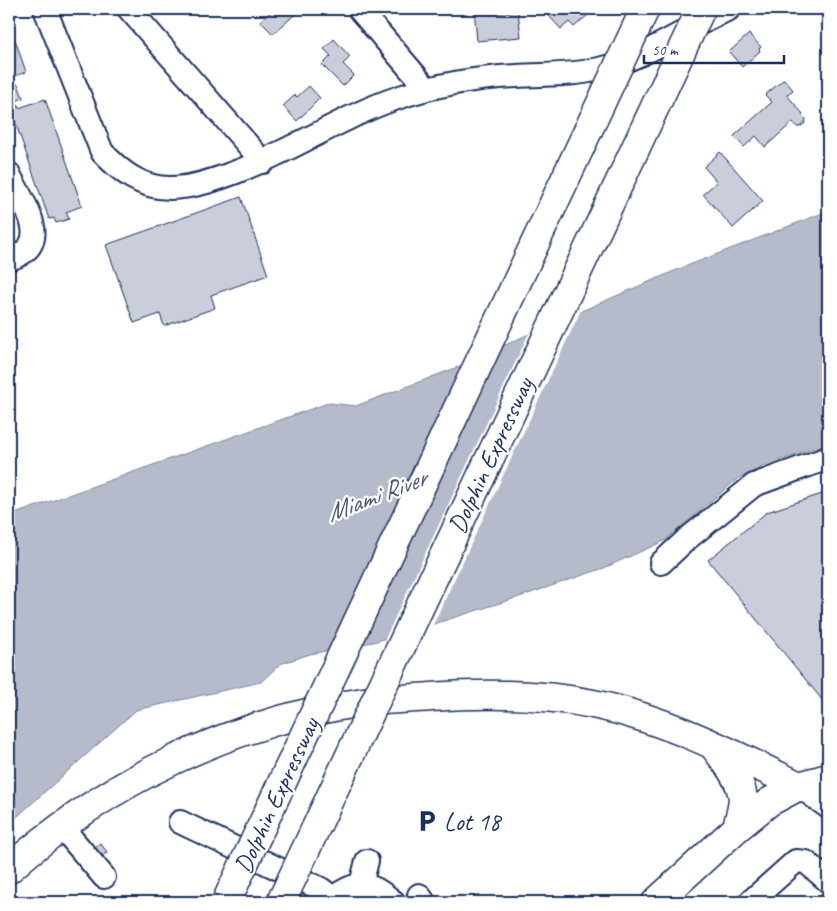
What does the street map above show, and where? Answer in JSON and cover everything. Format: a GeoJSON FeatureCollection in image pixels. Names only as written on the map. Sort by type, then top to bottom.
{"type":"FeatureCollection","features":[{"type":"Feature","properties":{"kind":"main road","name":"Dolphin Expressway"},"geometry":{"type":"LineString","coordinates":[[226,902],[645,9]]}},
{"type":"Feature","properties":{"kind":"main road","name":"Dolphin Expressway"},"geometry":{"type":"LineString","coordinates":[[281,902],[701,9]]}},
{"type":"Feature","properties":{"kind":"main road"},"geometry":{"type":"LineString","coordinates":[[9,869],[65,823],[119,788],[182,756],[246,731],[282,720],[364,702],[462,695],[508,694],[543,696],[592,704],[652,720],[712,743],[799,786]]}},
{"type":"Feature","properties":{"kind":"main road"},"geometry":{"type":"LineString","coordinates":[[712,743],[737,780],[742,793],[743,804],[737,828]]}},
{"type":"Feature","properties":{"kind":"main road"},"geometry":{"type":"LineString","coordinates":[[656,902],[737,828],[769,802],[799,786],[828,778]]}},
{"type":"Feature","properties":{"kind":"street"},"geometry":{"type":"LineString","coordinates":[[45,9],[102,152],[116,168],[131,178],[148,185],[169,188],[213,181],[263,162],[368,109],[427,89],[494,77],[552,75],[597,70],[615,65],[642,54],[729,9]]}},
{"type":"Feature","properties":{"kind":"street"},"geometry":{"type":"LineString","coordinates":[[129,9],[263,162]]}},
{"type":"Feature","properties":{"kind":"street"},"geometry":{"type":"LineString","coordinates":[[358,9],[427,89]]}},
{"type":"Feature","properties":{"kind":"street"},"geometry":{"type":"LineString","coordinates":[[9,174],[33,223],[35,233],[28,250],[9,259]]}},
{"type":"Feature","properties":{"kind":"street"},"geometry":{"type":"LineString","coordinates":[[662,563],[687,539],[754,485],[828,458]]}},
{"type":"Feature","properties":{"kind":"street"},"geometry":{"type":"LineString","coordinates":[[799,786],[828,807]]}},
{"type":"Feature","properties":{"kind":"street"},"geometry":{"type":"LineString","coordinates":[[180,822],[321,888],[333,898],[351,886],[361,884],[373,887],[394,902]]}},
{"type":"Feature","properties":{"kind":"street"},"geometry":{"type":"LineString","coordinates":[[65,823],[108,874]]}},
{"type":"Feature","properties":{"kind":"street"},"geometry":{"type":"LineString","coordinates":[[361,884],[367,860]]}},
{"type":"Feature","properties":{"kind":"street"},"geometry":{"type":"LineString","coordinates":[[750,902],[796,861],[806,862],[828,881]]}},
{"type":"Feature","properties":{"kind":"water","name":"Miami River"},"geometry":{"type":"Polygon","coordinates":[[[828,211],[828,443],[762,467],[736,480],[664,541],[604,568],[418,629],[373,642],[310,654],[280,664],[261,682],[136,710],[9,824],[9,516],[328,403],[356,406],[458,367],[544,327],[679,269],[828,211]]]}},
{"type":"Feature","properties":{"kind":"pier"},"geometry":{"type":"Polygon","coordinates":[[[582,308],[432,627],[384,641],[530,331],[582,308]]]}},
{"type":"Feature","properties":{"kind":"building"},"geometry":{"type":"Polygon","coordinates":[[[274,9],[301,9],[273,34],[260,21],[274,9]]]}},
{"type":"Feature","properties":{"kind":"building"},"geometry":{"type":"Polygon","coordinates":[[[474,9],[489,9],[489,14],[518,11],[521,37],[477,41],[474,9]]]}},
{"type":"Feature","properties":{"kind":"building"},"geometry":{"type":"Polygon","coordinates":[[[556,9],[582,9],[588,15],[574,27],[569,22],[561,29],[549,16],[556,9]]]}},
{"type":"Feature","properties":{"kind":"building"},"geometry":{"type":"Polygon","coordinates":[[[9,22],[26,72],[10,78],[12,86],[18,84],[23,98],[16,101],[19,108],[45,99],[82,206],[66,212],[69,219],[56,223],[54,218],[49,219],[9,104],[9,22]]]}},
{"type":"Feature","properties":{"kind":"building"},"geometry":{"type":"Polygon","coordinates":[[[749,34],[761,47],[760,51],[742,67],[729,52],[749,34]]]}},
{"type":"Feature","properties":{"kind":"building"},"geometry":{"type":"Polygon","coordinates":[[[334,39],[350,57],[343,64],[354,75],[343,86],[322,65],[331,56],[324,49],[334,39]]]}},
{"type":"Feature","properties":{"kind":"building"},"geometry":{"type":"Polygon","coordinates":[[[784,79],[793,90],[787,95],[803,114],[806,119],[805,123],[797,127],[793,122],[765,147],[756,136],[744,147],[734,136],[772,102],[765,95],[784,79]]]}},
{"type":"Feature","properties":{"kind":"building"},"geometry":{"type":"Polygon","coordinates":[[[309,86],[320,98],[297,121],[283,106],[309,86]]]}},
{"type":"Feature","properties":{"kind":"building"},"geometry":{"type":"Polygon","coordinates":[[[720,152],[763,201],[733,228],[703,194],[717,182],[704,167],[720,152]]]}},
{"type":"Feature","properties":{"kind":"building"},"geometry":{"type":"Polygon","coordinates":[[[241,197],[268,275],[211,295],[215,308],[164,326],[160,314],[134,323],[106,245],[241,197]]]}},
{"type":"Feature","properties":{"kind":"building"},"geometry":{"type":"Polygon","coordinates":[[[828,492],[828,707],[708,560],[767,512],[828,492]]]}},
{"type":"Feature","properties":{"kind":"building"},"geometry":{"type":"Polygon","coordinates":[[[100,843],[107,852],[98,860],[78,860],[100,843]]]}},
{"type":"Feature","properties":{"kind":"place","name":"Lot 18"},"geometry":{"type":"Point","coordinates":[427,821]}}]}
